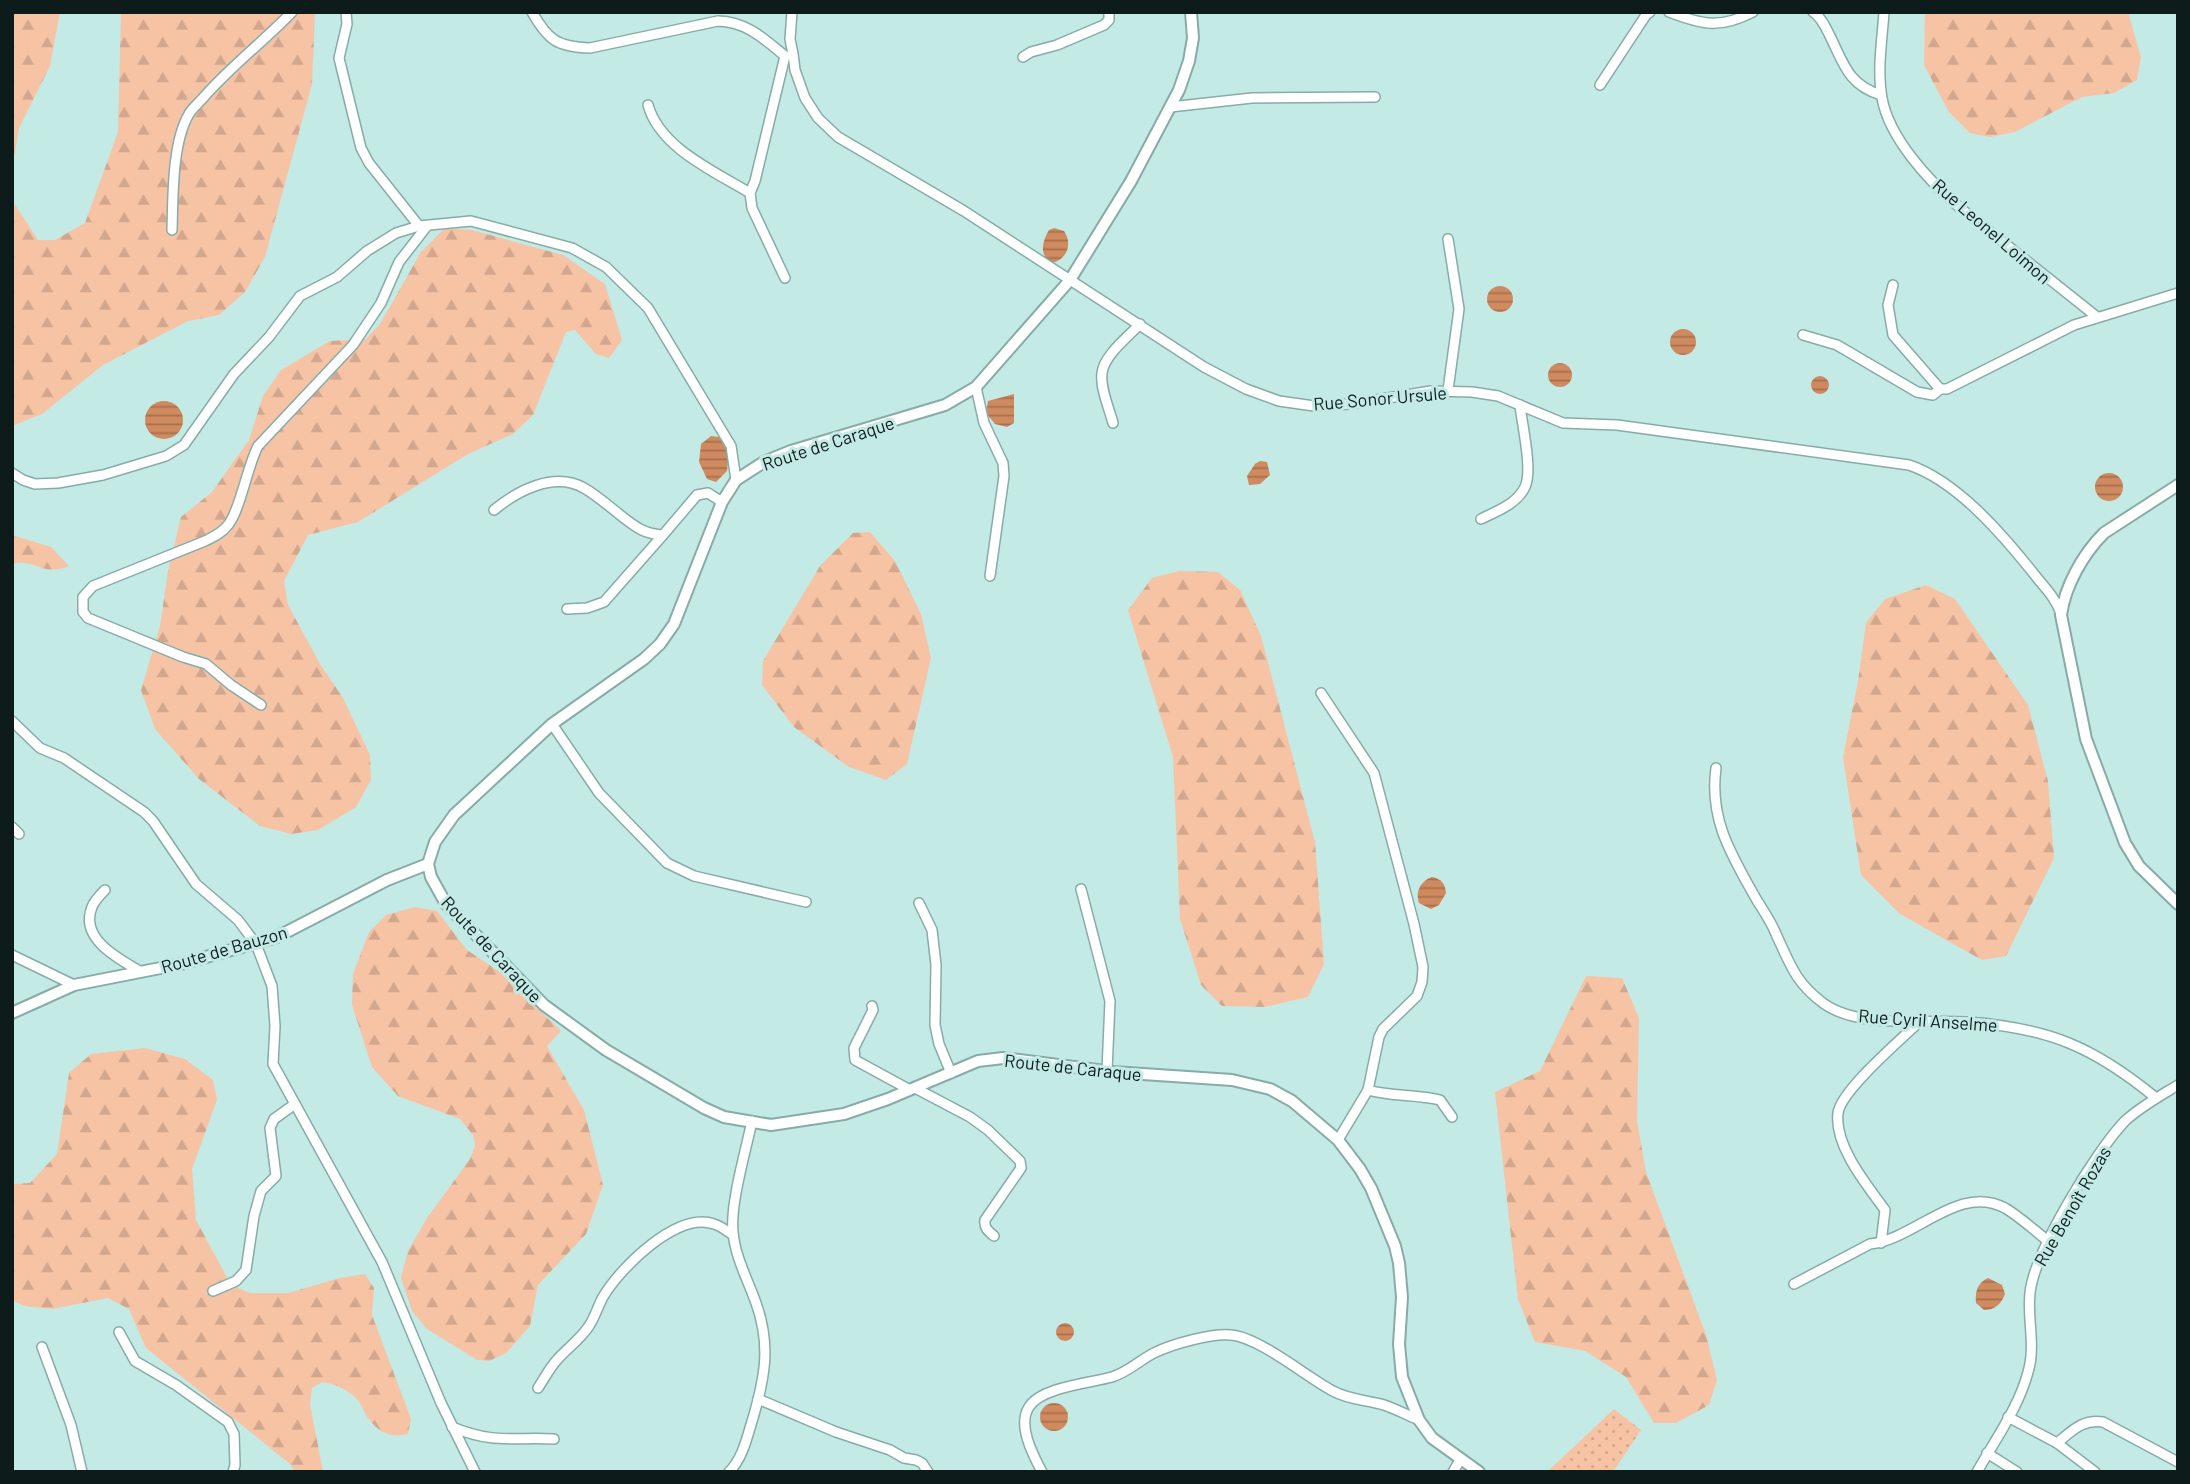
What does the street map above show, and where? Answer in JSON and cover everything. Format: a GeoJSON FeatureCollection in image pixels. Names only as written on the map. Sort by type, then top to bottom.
{"type":"FeatureCollection","features":[{"type":"Feature","properties":{"kind":"street"},"geometry":{"type":"LineString","coordinates":[[172,230],[178,146],[188,115],[216,83],[292,12]]}},
{"type":"Feature","properties":{"kind":"street"},"geometry":{"type":"LineString","coordinates":[[346,12],[347,24],[339,58],[361,148],[369,163],[423,226]]}},
{"type":"Feature","properties":{"kind":"street"},"geometry":{"type":"LineString","coordinates":[[532,12],[545,35],[572,47],[590,48],[718,22],[734,22],[755,32],[789,55],[750,193],[752,208],[785,278]]}},
{"type":"Feature","properties":{"kind":"street","name":"Rue Sonor Ursule"},"geometry":{"type":"LineString","coordinates":[[792,12],[789,55],[806,98],[818,118],[838,137],[964,211],[1215,373],[1246,389],[1279,401],[1329,406],[1448,390],[1486,394],[1563,423],[1617,425],[1909,465],[1945,483],[2003,536],[2056,601],[2062,615]]}},
{"type":"Feature","properties":{"kind":"street"},"geometry":{"type":"LineString","coordinates":[[1023,57],[1104,25],[1109,20],[1109,12]]}},
{"type":"Feature","properties":{"kind":"street","name":"Route de Caraque"},"geometry":{"type":"LineString","coordinates":[[1191,12],[1193,38],[1185,77],[1131,181],[1070,280],[976,387],[926,412],[791,451],[764,462],[736,480],[722,502],[681,609],[660,644],[645,659],[552,724],[454,816],[435,842],[428,864],[431,877],[446,904],[544,1005],[606,1050],[724,1117],[780,1124],[844,1114],[978,1061],[1003,1058],[1107,1071],[1232,1080],[1270,1089],[1292,1101],[1338,1140],[1360,1168],[1371,1188],[1395,1246],[1401,1282],[1399,1344],[1402,1377],[1419,1420],[1439,1445],[1479,1472]]}},
{"type":"Feature","properties":{"kind":"street"},"geometry":{"type":"LineString","coordinates":[[1600,85],[1650,12]]}},
{"type":"Feature","properties":{"kind":"street"},"geometry":{"type":"LineString","coordinates":[[1670,12],[1710,24],[1723,24],[1753,12]]}},
{"type":"Feature","properties":{"kind":"street"},"geometry":{"type":"LineString","coordinates":[[1813,12],[1827,30],[1857,83],[1865,90],[1881,95]]}},
{"type":"Feature","properties":{"kind":"street","name":"Rue Leonel Loimon"},"geometry":{"type":"LineString","coordinates":[[1884,12],[1881,95],[1886,114],[1900,141],[1941,191],[2097,317]]}},
{"type":"Feature","properties":{"kind":"street"},"geometry":{"type":"LineString","coordinates":[[1170,107],[1252,98],[1375,97]]}},
{"type":"Feature","properties":{"kind":"street"},"geometry":{"type":"LineString","coordinates":[[648,105],[655,122],[683,151],[714,173],[750,193]]}},
{"type":"Feature","properties":{"kind":"street"},"geometry":{"type":"LineString","coordinates":[[12,473],[23,481],[36,484],[58,483],[103,475],[166,456],[184,445],[234,374],[270,337],[300,296],[337,277],[367,251],[396,233],[423,226],[471,221],[572,248],[606,267],[648,308],[731,446],[736,480]]}},
{"type":"Feature","properties":{"kind":"street"},"geometry":{"type":"LineString","coordinates":[[261,705],[206,664],[88,618],[83,612],[83,597],[93,586],[205,541],[230,523],[258,446],[353,345],[382,303],[399,262],[423,226]]}},
{"type":"Feature","properties":{"kind":"street"},"geometry":{"type":"LineString","coordinates":[[1448,239],[1460,309],[1448,390]]}},
{"type":"Feature","properties":{"kind":"street"},"geometry":{"type":"LineString","coordinates":[[1893,285],[1888,305],[1893,335],[1940,389]]}},
{"type":"Feature","properties":{"kind":"street"},"geometry":{"type":"LineString","coordinates":[[1803,335],[1837,345],[1917,392],[1933,395],[1940,389],[1947,388],[2074,325],[2178,293]]}},
{"type":"Feature","properties":{"kind":"street"},"geometry":{"type":"LineString","coordinates":[[1113,422],[1102,380],[1102,369],[1140,324]]}},
{"type":"Feature","properties":{"kind":"street"},"geometry":{"type":"LineString","coordinates":[[976,387],[984,423],[1003,463],[1004,477],[990,576]]}},
{"type":"Feature","properties":{"kind":"street"},"geometry":{"type":"LineString","coordinates":[[1481,519],[1512,502],[1526,486],[1527,465],[1520,405]]}},
{"type":"Feature","properties":{"kind":"street"},"geometry":{"type":"LineString","coordinates":[[494,510],[519,491],[550,483],[572,483],[584,488],[645,533],[663,535]]}},
{"type":"Feature","properties":{"kind":"street"},"geometry":{"type":"LineString","coordinates":[[2178,485],[2104,533],[2094,543],[2083,559],[2063,601],[2062,615],[2086,739],[2125,843],[2139,866],[2178,904]]}},
{"type":"Feature","properties":{"kind":"street"},"geometry":{"type":"LineString","coordinates":[[568,609],[587,608],[604,602],[697,495],[708,493],[722,502]]}},
{"type":"Feature","properties":{"kind":"street"},"geometry":{"type":"LineString","coordinates":[[1321,693],[1374,773],[1423,967],[1417,996],[1383,1029],[1379,1037],[1368,1090],[1338,1140]]}},
{"type":"Feature","properties":{"kind":"street"},"geometry":{"type":"LineString","coordinates":[[12,721],[40,748],[64,758],[144,812],[196,884],[239,920],[256,944],[272,986],[275,1026],[273,1065],[382,1262],[452,1427],[475,1472]]}},
{"type":"Feature","properties":{"kind":"street"},"geometry":{"type":"LineString","coordinates":[[552,724],[599,793],[667,863],[694,876],[806,902]]}},
{"type":"Feature","properties":{"kind":"street","name":"Rue Cyril Anselme"},"geometry":{"type":"LineString","coordinates":[[1716,768],[1714,802],[1722,831],[1742,874],[1776,934],[1790,968],[1825,1005],[1843,1013],[1877,1020],[2008,1026],[2060,1039],[2105,1060],[2156,1098]]}},
{"type":"Feature","properties":{"kind":"street","name":"Route de Bauzon"},"geometry":{"type":"LineString","coordinates":[[12,1013],[74,985],[204,958],[256,944],[294,930],[387,880],[428,864]]}},
{"type":"Feature","properties":{"kind":"street"},"geometry":{"type":"LineString","coordinates":[[1081,889],[1110,1001],[1107,1071]]}},
{"type":"Feature","properties":{"kind":"street"},"geometry":{"type":"LineString","coordinates":[[105,890],[92,905],[90,927],[97,940],[113,955],[141,972]]}},
{"type":"Feature","properties":{"kind":"street"},"geometry":{"type":"LineString","coordinates":[[919,903],[932,930],[936,965],[935,1026],[951,1073]]}},
{"type":"Feature","properties":{"kind":"street"},"geometry":{"type":"LineString","coordinates":[[12,955],[74,985]]}},
{"type":"Feature","properties":{"kind":"street"},"geometry":{"type":"LineString","coordinates":[[872,1006],[873,1010],[854,1048],[855,1060],[970,1117],[988,1130],[1020,1161],[1021,1168],[985,1220],[984,1225],[994,1236]]}},
{"type":"Feature","properties":{"kind":"street"},"geometry":{"type":"LineString","coordinates":[[1881,1243],[1885,1210],[1850,1159],[1840,1129],[1838,1113],[1843,1098],[1921,1020]]}},
{"type":"Feature","properties":{"kind":"street","name":"Rue Benoît Rozas"},"geometry":{"type":"LineString","coordinates":[[1977,1472],[2022,1391],[2031,1360],[2030,1293],[2034,1273],[2048,1241],[2100,1152],[2126,1120],[2178,1085]]}},
{"type":"Feature","properties":{"kind":"street"},"geometry":{"type":"LineString","coordinates":[[1368,1090],[1440,1100],[1452,1117]]}},
{"type":"Feature","properties":{"kind":"street"},"geometry":{"type":"LineString","coordinates":[[213,1291],[236,1281],[246,1270],[254,1216],[261,1191],[276,1176],[270,1128],[274,1119],[295,1104]]}},
{"type":"Feature","properties":{"kind":"street"},"geometry":{"type":"LineString","coordinates":[[729,1472],[742,1452],[758,1399],[767,1348],[765,1332],[733,1235],[733,1214],[752,1121]]}},
{"type":"Feature","properties":{"kind":"street"},"geometry":{"type":"LineString","coordinates":[[1794,1283],[1870,1244],[1881,1243],[1914,1230],[1942,1212],[1975,1200],[1990,1202],[2006,1209],[2048,1241]]}},
{"type":"Feature","properties":{"kind":"street"},"geometry":{"type":"LineString","coordinates":[[538,1388],[551,1367],[589,1326],[603,1297],[617,1278],[643,1252],[661,1238],[684,1226],[702,1222],[714,1224],[733,1235]]}},
{"type":"Feature","properties":{"kind":"street"},"geometry":{"type":"LineString","coordinates":[[119,1332],[135,1361],[176,1385],[228,1422],[233,1434],[233,1472]]}},
{"type":"Feature","properties":{"kind":"street"},"geometry":{"type":"LineString","coordinates":[[1042,1472],[1025,1428],[1025,1417],[1030,1404],[1051,1392],[1113,1377],[1154,1353],[1221,1335],[1239,1336],[1276,1355],[1333,1391],[1384,1405],[1419,1420]]}},
{"type":"Feature","properties":{"kind":"street"},"geometry":{"type":"LineString","coordinates":[[42,1347],[71,1425],[82,1472]]}},
{"type":"Feature","properties":{"kind":"street"},"geometry":{"type":"LineString","coordinates":[[758,1399],[836,1432],[916,1460],[922,1463],[928,1472]]}},
{"type":"Feature","properties":{"kind":"street"},"geometry":{"type":"LineString","coordinates":[[2008,1417],[2057,1443],[2095,1472]]}},
{"type":"Feature","properties":{"kind":"street"},"geometry":{"type":"LineString","coordinates":[[2057,1443],[2083,1422],[2102,1422],[2178,1462]]}},
{"type":"Feature","properties":{"kind":"street"},"geometry":{"type":"LineString","coordinates":[[452,1427],[495,1440],[554,1439]]}},
{"type":"Feature","properties":{"kind":"street"},"geometry":{"type":"LineString","coordinates":[[1987,1453],[2017,1472]]}},
{"type":"Feature","properties":{"kind":"street"},"geometry":{"type":"LineString","coordinates":[[1453,1472],[1460,1460]]}},
{"type":"Feature","properties":{"kind":"green space"},"geometry":{"type":"Polygon","coordinates":[[[12,12],[60,12],[50,66],[19,128],[12,170],[12,12]]]}},
{"type":"Feature","properties":{"kind":"green space"},"geometry":{"type":"Polygon","coordinates":[[[121,12],[315,12],[312,84],[265,257],[245,292],[219,315],[188,321],[103,365],[42,414],[12,426],[12,200],[38,240],[55,240],[85,223],[118,132],[121,12]]]}},
{"type":"Feature","properties":{"kind":"green space"},"geometry":{"type":"Polygon","coordinates":[[[1925,12],[2128,12],[2141,57],[2137,80],[2114,93],[2082,97],[2015,132],[1990,137],[1970,133],[1949,112],[1924,65],[1925,12]]]}},
{"type":"Feature","properties":{"kind":"green space"},"geometry":{"type":"Polygon","coordinates":[[[445,228],[472,230],[563,255],[605,284],[622,340],[609,358],[596,354],[575,330],[566,332],[533,415],[513,434],[468,454],[358,522],[308,535],[284,581],[288,605],[320,664],[343,698],[370,755],[371,780],[356,807],[318,830],[291,834],[260,826],[199,779],[155,729],[141,690],[160,626],[168,571],[181,517],[212,492],[249,440],[263,396],[281,370],[330,341],[366,339],[380,324],[421,252],[445,228]]]}},
{"type":"Feature","properties":{"kind":"green space"},"geometry":{"type":"Polygon","coordinates":[[[870,532],[895,561],[921,614],[931,658],[907,764],[886,780],[849,767],[794,727],[762,685],[763,661],[820,566],[853,533],[870,532]]]}},
{"type":"Feature","properties":{"kind":"green space"},"geometry":{"type":"Polygon","coordinates":[[[12,535],[51,547],[69,566],[45,569],[26,563],[12,564],[12,535]]]}},
{"type":"Feature","properties":{"kind":"green space"},"geometry":{"type":"Polygon","coordinates":[[[1179,571],[1218,572],[1240,590],[1261,636],[1315,842],[1324,964],[1308,997],[1264,1007],[1222,1006],[1201,985],[1180,919],[1173,757],[1128,610],[1152,578],[1179,571]]]}},
{"type":"Feature","properties":{"kind":"green space"},"geometry":{"type":"Polygon","coordinates":[[[1926,585],[1955,599],[2028,705],[2048,781],[2054,858],[2006,956],[1982,960],[1900,914],[1861,875],[1843,757],[1866,623],[1885,599],[1926,585]]]}},
{"type":"Feature","properties":{"kind":"green space"},"geometry":{"type":"Polygon","coordinates":[[[415,907],[437,911],[467,950],[500,972],[561,1031],[547,1046],[584,1110],[603,1185],[586,1234],[538,1285],[530,1326],[506,1353],[489,1361],[477,1360],[427,1329],[412,1311],[401,1278],[408,1251],[427,1218],[470,1159],[475,1146],[473,1135],[460,1119],[398,1096],[372,1067],[352,1005],[353,974],[369,932],[386,915],[415,907]]]}},
{"type":"Feature","properties":{"kind":"green space"},"geometry":{"type":"Polygon","coordinates":[[[1586,976],[1622,978],[1639,1018],[1637,1121],[1646,1172],[1706,1335],[1717,1380],[1709,1405],[1676,1423],[1654,1423],[1626,1377],[1585,1351],[1535,1342],[1518,1299],[1495,1092],[1540,1071],[1586,976]]]}},
{"type":"Feature","properties":{"kind":"green space"},"geometry":{"type":"Polygon","coordinates":[[[145,1048],[185,1059],[213,1080],[217,1100],[192,1169],[196,1220],[231,1285],[250,1293],[288,1293],[340,1278],[365,1274],[374,1288],[372,1315],[411,1419],[408,1434],[391,1435],[381,1431],[369,1419],[353,1395],[341,1387],[322,1382],[312,1388],[310,1405],[323,1471],[295,1472],[290,1464],[146,1348],[129,1309],[108,1298],[52,1309],[24,1306],[12,1300],[12,1184],[30,1183],[57,1154],[69,1073],[91,1054],[145,1048]]]}},
{"type":"Feature","properties":{"kind":"green space"},"geometry":{"type":"Polygon","coordinates":[[[1614,1409],[1641,1430],[1613,1472],[1547,1472],[1614,1409]]]}},
{"type":"Feature","properties":{"kind":"shaded area"},"geometry":{"type":"Polygon","coordinates":[[[1054,228],[1064,231],[1068,246],[1061,259],[1051,263],[1043,248],[1049,230],[1054,228]]]}},
{"type":"Feature","properties":{"kind":"shaded area"},"geometry":{"type":"Polygon","coordinates":[[[1500,286],[1509,290],[1513,299],[1509,308],[1500,312],[1491,308],[1487,299],[1491,290],[1500,286]]]}},
{"type":"Feature","properties":{"kind":"shaded area"},"geometry":{"type":"Polygon","coordinates":[[[1683,329],[1692,333],[1696,342],[1692,351],[1683,355],[1674,351],[1670,342],[1674,333],[1683,329]]]}},
{"type":"Feature","properties":{"kind":"shaded area"},"geometry":{"type":"Polygon","coordinates":[[[1560,363],[1571,370],[1572,375],[1565,386],[1560,387],[1549,380],[1548,375],[1555,364],[1560,363]]]}},
{"type":"Feature","properties":{"kind":"shaded area"},"geometry":{"type":"Polygon","coordinates":[[[1816,376],[1824,376],[1829,385],[1827,392],[1816,394],[1811,389],[1811,381],[1816,376]]]}},
{"type":"Feature","properties":{"kind":"shaded area"},"geometry":{"type":"Polygon","coordinates":[[[1014,394],[1014,423],[1007,427],[995,424],[986,413],[988,401],[1014,394]]]}},
{"type":"Feature","properties":{"kind":"shaded area"},"geometry":{"type":"Polygon","coordinates":[[[164,401],[177,407],[183,420],[177,433],[164,439],[151,433],[145,420],[151,407],[164,401]]]}},
{"type":"Feature","properties":{"kind":"shaded area"},"geometry":{"type":"Polygon","coordinates":[[[711,436],[719,437],[729,453],[727,471],[716,482],[707,479],[699,462],[701,444],[711,436]]]}},
{"type":"Feature","properties":{"kind":"shaded area"},"geometry":{"type":"Polygon","coordinates":[[[1260,461],[1267,462],[1270,475],[1260,484],[1249,485],[1247,476],[1260,461]]]}},
{"type":"Feature","properties":{"kind":"shaded area"},"geometry":{"type":"Polygon","coordinates":[[[2109,473],[2119,477],[2123,487],[2119,497],[2109,501],[2099,497],[2095,487],[2099,477],[2109,473]]]}},
{"type":"Feature","properties":{"kind":"shaded area"},"geometry":{"type":"Polygon","coordinates":[[[1432,877],[1442,882],[1446,893],[1439,905],[1431,909],[1419,903],[1418,891],[1422,884],[1432,877]]]}},
{"type":"Feature","properties":{"kind":"shaded area"},"geometry":{"type":"Polygon","coordinates":[[[1988,1278],[2002,1285],[2005,1294],[1997,1306],[1984,1310],[1976,1303],[1976,1295],[1979,1285],[1988,1278]]]}},
{"type":"Feature","properties":{"kind":"shaded area"},"geometry":{"type":"Polygon","coordinates":[[[1061,1323],[1069,1323],[1074,1332],[1072,1339],[1061,1341],[1056,1336],[1056,1328],[1061,1323]]]}},
{"type":"Feature","properties":{"kind":"shaded area"},"geometry":{"type":"Polygon","coordinates":[[[1054,1403],[1064,1407],[1068,1417],[1064,1427],[1054,1431],[1044,1427],[1040,1417],[1044,1407],[1054,1403]]]}}]}
